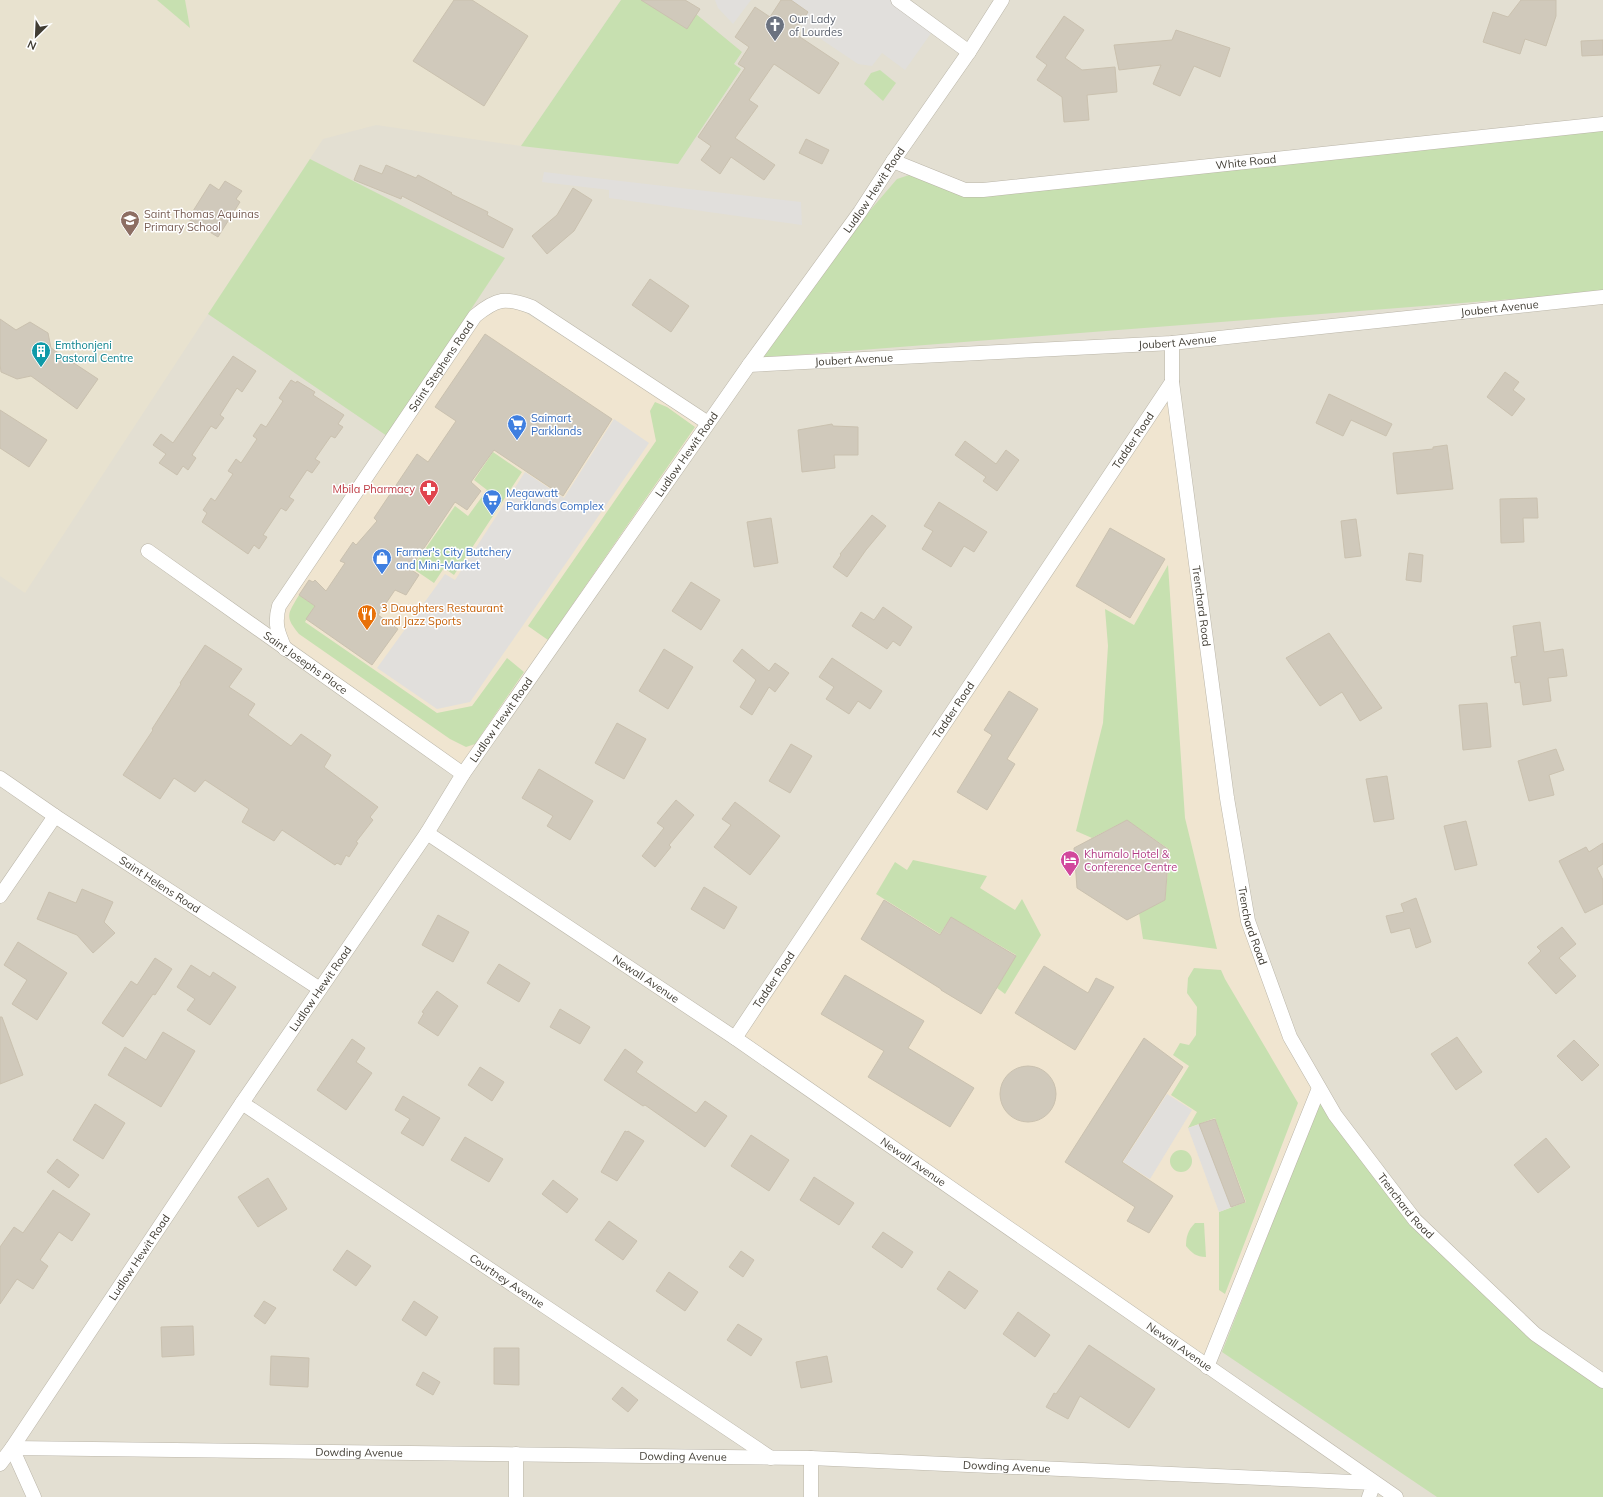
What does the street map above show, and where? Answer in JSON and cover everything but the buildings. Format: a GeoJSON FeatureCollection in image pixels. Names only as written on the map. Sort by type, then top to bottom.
{"type":"FeatureCollection","features":[{"type":"Feature","properties":{"kind":"street"},"geometry":{"type":"LineString","coordinates":[[898,0],[969,52]]}},
{"type":"Feature","properties":{"kind":"street","name":"Ludlow Hewit Road"},"geometry":{"type":"LineString","coordinates":[[12,1448],[242,1103],[427,833],[463,774],[749,365],[860,212],[893,161],[969,52],[1002,0]]}},
{"type":"Feature","properties":{"kind":"street","name":"White Road"},"geometry":{"type":"LineString","coordinates":[[893,161],[965,190],[983,190],[1603,124]]}},
{"type":"Feature","properties":{"kind":"street","name":"Joubert Avenue"},"geometry":{"type":"LineString","coordinates":[[749,365],[1172,343],[1603,297]]}},
{"type":"Feature","properties":{"kind":"street","name":"Saint Stephens Road"},"geometry":{"type":"LineString","coordinates":[[285,649],[277,628],[276,615],[279,606],[475,316],[488,305],[504,300],[515,301],[532,307],[708,424]]}},
{"type":"Feature","properties":{"kind":"street","name":"Trenchard Road"},"geometry":{"type":"LineString","coordinates":[[1172,343],[1172,382],[1227,798],[1248,921],[1290,1038],[1335,1115],[1415,1220],[1535,1334],[1603,1381]]}},
{"type":"Feature","properties":{"kind":"street","name":"Tadder Road"},"geometry":{"type":"LineString","coordinates":[[735,1038],[1172,382]]}},
{"type":"Feature","properties":{"kind":"street","name":"Saint Josephs Place"},"geometry":{"type":"LineString","coordinates":[[148,552],[463,774]]}},
{"type":"Feature","properties":{"kind":"street","name":"Saint Helens Road"},"geometry":{"type":"LineString","coordinates":[[0,778],[55,816],[320,988]]}},
{"type":"Feature","properties":{"kind":"street"},"geometry":{"type":"LineString","coordinates":[[0,896],[55,816]]}},
{"type":"Feature","properties":{"kind":"street","name":"Newall Avenue"},"geometry":{"type":"LineString","coordinates":[[427,833],[735,1038],[1396,1497]]}},
{"type":"Feature","properties":{"kind":"street"},"geometry":{"type":"LineString","coordinates":[[1208,1367],[1319,1088]]}},
{"type":"Feature","properties":{"kind":"street","name":"Courtney Avenue"},"geometry":{"type":"LineString","coordinates":[[242,1103],[771,1458]]}},
{"type":"Feature","properties":{"kind":"street"},"geometry":{"type":"LineString","coordinates":[[0,1464],[12,1448],[34,1497]]}},
{"type":"Feature","properties":{"kind":"street","name":"Dowding Avenue"},"geometry":{"type":"LineString","coordinates":[[12,1448],[811,1458],[1374,1483]]}},
{"type":"Feature","properties":{"kind":"street"},"geometry":{"type":"LineString","coordinates":[[516,1454],[516,1497]]}},
{"type":"Feature","properties":{"kind":"street"},"geometry":{"type":"LineString","coordinates":[[811,1458],[811,1497]]}},
{"type":"Feature","properties":{"kind":"street"},"geometry":{"type":"LineString","coordinates":[[1370,1497],[1374,1483]]}},
{"type":"Feature","properties":{"kind":"shaded area"},"geometry":{"type":"Polygon","coordinates":[[[0,0],[1603,0],[1603,1497],[0,1497],[0,0]]]}},
{"type":"Feature","properties":{"kind":"shaded area","name":"Saint Thomas Aquinas Primary School"},"geometry":{"type":"Polygon","coordinates":[[[0,0],[621,0],[521,146],[376,125],[323,139],[25,593],[0,576],[0,0]]]}},
{"type":"Feature","properties":{"kind":"shaded area"},"geometry":{"type":"Polygon","coordinates":[[[715,0],[751,0],[733,24],[718,8],[715,0]]]}},
{"type":"Feature","properties":{"kind":"shaded area"},"geometry":{"type":"Polygon","coordinates":[[[791,0],[894,0],[934,29],[905,70],[882,53],[872,66],[858,64],[800,25],[808,12],[791,0]]]}},
{"type":"Feature","properties":{"kind":"shaded area"},"geometry":{"type":"Polygon","coordinates":[[[544,172],[801,202],[802,225],[609,198],[609,190],[542,182],[544,172]]]}},
{"type":"Feature","properties":{"kind":"shaded area","name":"Megawatt Parklands Complex"},"geometry":{"type":"Polygon","coordinates":[[[503,305],[518,308],[702,425],[463,767],[289,646],[281,617],[282,607],[479,322],[490,310],[503,305]]]}},
{"type":"Feature","properties":{"kind":"shaded area"},"geometry":{"type":"Polygon","coordinates":[[[1169,395],[1244,921],[1316,1088],[1206,1363],[741,1037],[1169,395]]]}},
{"type":"Feature","properties":{"kind":"shaded area"},"geometry":{"type":"Polygon","coordinates":[[[614,419],[649,443],[470,702],[437,709],[377,668],[445,574],[455,580],[525,472],[564,498],[614,419]]]}},
{"type":"Feature","properties":{"kind":"shaded area"},"geometry":{"type":"Polygon","coordinates":[[[1167,1094],[1192,1110],[1150,1179],[1123,1162],[1167,1094]]]}},
{"type":"Feature","properties":{"kind":"shaded area"},"geometry":{"type":"Polygon","coordinates":[[[1215,1119],[1245,1202],[1219,1212],[1188,1128],[1215,1119]]]}},
{"type":"Feature","properties":{"kind":"green space"},"geometry":{"type":"Polygon","coordinates":[[[157,0],[185,0],[190,28],[157,0]]]}},
{"type":"Feature","properties":{"kind":"green space"},"geometry":{"type":"Polygon","coordinates":[[[621,0],[679,0],[742,52],[734,64],[741,69],[678,164],[521,146],[621,0]]]}},
{"type":"Feature","properties":{"kind":"green space"},"geometry":{"type":"Polygon","coordinates":[[[880,70],[896,83],[883,101],[864,84],[871,73],[880,70]]]}},
{"type":"Feature","properties":{"kind":"green space"},"geometry":{"type":"Polygon","coordinates":[[[1603,129],[1603,292],[759,358],[866,215],[897,179],[912,174],[963,196],[1603,129]]]}},
{"type":"Feature","properties":{"kind":"green space"},"geometry":{"type":"Polygon","coordinates":[[[310,159],[505,258],[387,436],[208,314],[310,159]]]}},
{"type":"Feature","properties":{"kind":"green space"},"geometry":{"type":"Polygon","coordinates":[[[655,402],[667,407],[695,427],[548,640],[528,626],[656,441],[650,411],[655,402]]]}},
{"type":"Feature","properties":{"kind":"green space"},"geometry":{"type":"Polygon","coordinates":[[[493,452],[522,472],[454,575],[444,568],[434,583],[412,568],[455,506],[468,516],[487,490],[474,480],[493,452]]]}},
{"type":"Feature","properties":{"kind":"green space"},"geometry":{"type":"Polygon","coordinates":[[[1168,565],[1185,818],[1217,949],[1143,939],[1139,913],[1165,900],[1170,850],[1127,820],[1092,838],[1076,831],[1103,723],[1108,646],[1105,609],[1134,625],[1168,565]]]}},
{"type":"Feature","properties":{"kind":"green space"},"geometry":{"type":"Polygon","coordinates":[[[299,595],[315,606],[305,622],[437,713],[472,706],[507,658],[524,672],[475,744],[466,747],[450,739],[299,634],[291,623],[289,615],[299,595]]]}},
{"type":"Feature","properties":{"kind":"green space"},"geometry":{"type":"Polygon","coordinates":[[[913,860],[987,876],[980,888],[1015,910],[1022,899],[1041,935],[1005,994],[997,988],[1016,955],[951,917],[940,934],[876,894],[895,862],[907,870],[913,860]]]}},
{"type":"Feature","properties":{"kind":"green space"},"geometry":{"type":"Polygon","coordinates":[[[1194,968],[1221,970],[1298,1103],[1225,1294],[1219,1290],[1219,1212],[1246,1202],[1215,1118],[1188,1128],[1197,1112],[1171,1095],[1189,1066],[1173,1055],[1180,1043],[1189,1045],[1196,1035],[1197,1007],[1187,993],[1188,978],[1194,968]]]}},
{"type":"Feature","properties":{"kind":"green space"},"geometry":{"type":"Polygon","coordinates":[[[1321,1099],[1412,1222],[1603,1384],[1603,1497],[1437,1497],[1222,1352],[1321,1099]]]}},
{"type":"Feature","properties":{"kind":"green space"},"geometry":{"type":"Polygon","coordinates":[[[1181,1150],[1189,1153],[1192,1161],[1189,1169],[1181,1172],[1173,1169],[1170,1161],[1173,1153],[1181,1150]]]}},
{"type":"Feature","properties":{"kind":"green space"},"geometry":{"type":"Polygon","coordinates":[[[1195,1223],[1204,1223],[1206,1257],[1194,1254],[1186,1246],[1188,1234],[1195,1223]]]}},
{"type":"Feature","properties":{"kind":"place","name":"Our Lady of Lourdes"},"geometry":{"type":"Point","coordinates":[775,42]}},
{"type":"Feature","properties":{"kind":"place","name":"Saint Thomas Aquinas Primary School"},"geometry":{"type":"Point","coordinates":[130,237]}},
{"type":"Feature","properties":{"kind":"place","name":"Emthonjeni Pastoral Centre"},"geometry":{"type":"Point","coordinates":[41,368]}},
{"type":"Feature","properties":{"kind":"place","name":"Saimart Parklands"},"geometry":{"type":"Point","coordinates":[517,441]}},
{"type":"Feature","properties":{"kind":"place","name":"Mbila Pharmacy"},"geometry":{"type":"Point","coordinates":[429,506]}},
{"type":"Feature","properties":{"kind":"place","name":"Megawatt Parklands Complex"},"geometry":{"type":"Point","coordinates":[492,516]}},
{"type":"Feature","properties":{"kind":"place","name":"Farmer's City Butchery and Mini-Market"},"geometry":{"type":"Point","coordinates":[382,575]}},
{"type":"Feature","properties":{"kind":"place","name":"3 Daughters Restaurant and Jazz Sports"},"geometry":{"type":"Point","coordinates":[367,631]}},
{"type":"Feature","properties":{"kind":"place","name":"Khumalo Hotel & Conference Centre"},"geometry":{"type":"Point","coordinates":[1070,877]}}]}
